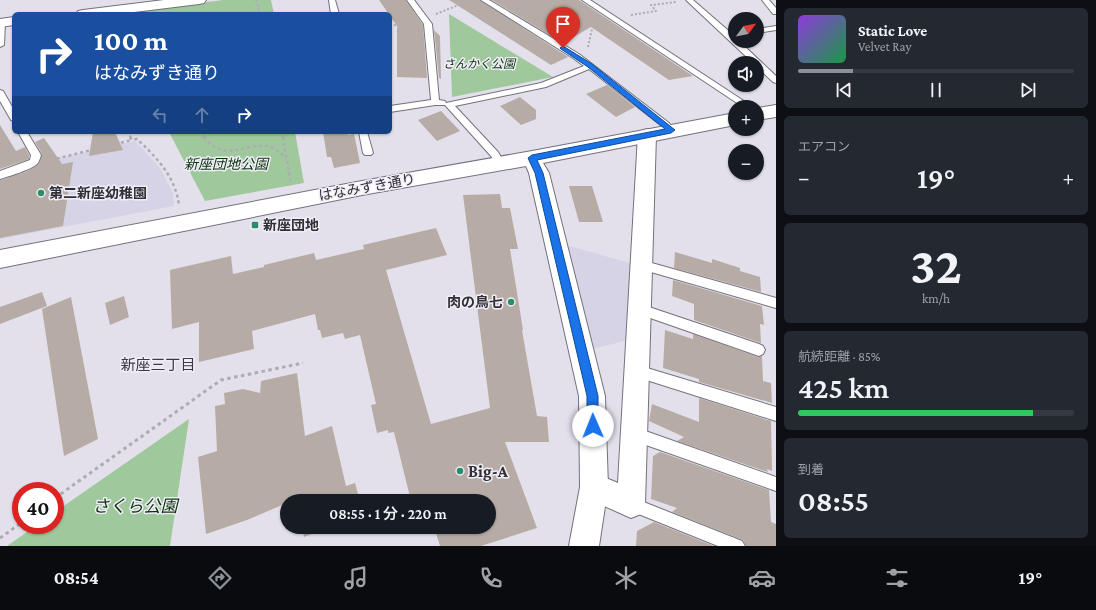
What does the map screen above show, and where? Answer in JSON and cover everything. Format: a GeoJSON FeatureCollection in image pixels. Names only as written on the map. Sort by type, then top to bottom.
{"type":"FeatureCollection","features":[{"type":"Feature","properties":{"kind":"street"},"geometry":{"type":"LineString","coordinates":[[100,12],[200,0]]}},
{"type":"Feature","properties":{"kind":"street"},"geometry":{"type":"LineString","coordinates":[[764,113],[776,111]]}},
{"type":"Feature","properties":{"kind":"street","name":"はなみずき通り"},"geometry":{"type":"LineString","coordinates":[[0,259],[294,201],[532,158],[728,119]]}},
{"type":"Feature","properties":{"kind":"street"},"geometry":{"type":"LineString","coordinates":[[594,487],[630,504],[648,135]]}},
{"type":"Feature","properties":{"kind":"street"},"geometry":{"type":"LineString","coordinates":[[532,158],[539,173],[592,396],[594,487],[584,546]]}},
{"type":"Feature","properties":{"kind":"lane"},"geometry":{"type":"LineString","coordinates":[[332,0],[335,12]]}},
{"type":"Feature","properties":{"kind":"lane"},"geometry":{"type":"LineString","coordinates":[[410,0],[428,24],[435,102]]}},
{"type":"Feature","properties":{"kind":"lane"},"geometry":{"type":"LineString","coordinates":[[484,0],[590,66],[671,130]]}},
{"type":"Feature","properties":{"kind":"lane"},"geometry":{"type":"LineString","coordinates":[[585,0],[738,100]]}},
{"type":"Feature","properties":{"kind":"lane"},"geometry":{"type":"LineString","coordinates":[[688,0],[728,33]]}},
{"type":"Feature","properties":{"kind":"lane"},"geometry":{"type":"LineString","coordinates":[[764,0],[776,12]]}},
{"type":"Feature","properties":{"kind":"lane"},"geometry":{"type":"LineString","coordinates":[[0,44],[5,22]]}},
{"type":"Feature","properties":{"kind":"lane"},"geometry":{"type":"LineString","coordinates":[[764,30],[776,28]]}},
{"type":"Feature","properties":{"kind":"lane"},"geometry":{"type":"LineString","coordinates":[[744,48],[776,80]]}},
{"type":"Feature","properties":{"kind":"lane"},"geometry":{"type":"LineString","coordinates":[[392,109],[435,102],[448,105],[543,85],[590,66]]}},
{"type":"Feature","properties":{"kind":"lane"},"geometry":{"type":"LineString","coordinates":[[0,93],[12,114]]}},
{"type":"Feature","properties":{"kind":"lane"},"geometry":{"type":"LineString","coordinates":[[448,105],[494,154],[500,164]]}},
{"type":"Feature","properties":{"kind":"lane"},"geometry":{"type":"LineString","coordinates":[[0,175],[34,162],[36,155],[23,134]]}},
{"type":"Feature","properties":{"kind":"lane"},"geometry":{"type":"LineString","coordinates":[[363,134],[368,153]]}},
{"type":"Feature","properties":{"kind":"lane"},"geometry":{"type":"LineString","coordinates":[[641,265],[776,303]]}},
{"type":"Feature","properties":{"kind":"lane"},"geometry":{"type":"LineString","coordinates":[[640,309],[759,350]]}},
{"type":"Feature","properties":{"kind":"lane"},"geometry":{"type":"LineString","coordinates":[[637,371],[776,414]]}},
{"type":"Feature","properties":{"kind":"lane"},"geometry":{"type":"LineString","coordinates":[[634,434],[776,484]]}},
{"type":"Feature","properties":{"kind":"lane"},"geometry":{"type":"LineString","coordinates":[[630,504],[737,546]]}},
{"type":"Feature","properties":{"kind":"path"},"geometry":{"type":"LineString","coordinates":[[256,0],[259,12]]}},
{"type":"Feature","properties":{"kind":"path"},"geometry":{"type":"LineString","coordinates":[[392,26],[424,19],[471,0]]}},
{"type":"Feature","properties":{"kind":"path"},"geometry":{"type":"LineString","coordinates":[[129,134],[132,140]]}},
{"type":"Feature","properties":{"kind":"path"},"geometry":{"type":"LineString","coordinates":[[201,134],[208,144],[222,150],[261,146],[273,147],[286,158]]}},
{"type":"Feature","properties":{"kind":"path"},"geometry":{"type":"LineString","coordinates":[[282,134],[294,201]]}},
{"type":"Feature","properties":{"kind":"path"},"geometry":{"type":"LineString","coordinates":[[34,162],[53,160],[138,139],[163,165],[179,192],[180,208]]}},
{"type":"Feature","properties":{"kind":"path"},"geometry":{"type":"LineString","coordinates":[[64,492],[221,380],[303,363]]}},
{"type":"Feature","properties":{"kind":"path"},"geometry":{"type":"LineString","coordinates":[[0,538],[12,529]]}},
{"type":"Feature","properties":{"kind":"shaded area"},"geometry":{"type":"Polygon","coordinates":[[[135,141],[160,168],[173,193],[174,206],[0,239],[0,180],[28,171],[39,163],[135,141]]]}},
{"type":"Feature","properties":{"kind":"shaded area"},"geometry":{"type":"Polygon","coordinates":[[[566,245],[640,266],[633,339],[592,349],[566,245]]]}},
{"type":"Feature","properties":{"kind":"green space"},"geometry":{"type":"Polygon","coordinates":[[[223,0],[271,0],[274,12],[130,12],[223,0]]]}},
{"type":"Feature","properties":{"kind":"green space","name":"さんかく公園"},"geometry":{"type":"Polygon","coordinates":[[[449,14],[553,77],[452,97],[449,14]]]}},
{"type":"Feature","properties":{"kind":"green space","name":"新座団地公園"},"geometry":{"type":"Polygon","coordinates":[[[170,134],[295,134],[304,183],[205,201],[170,134]]]}},
{"type":"Feature","properties":{"kind":"green space","name":"さくら公園"},"geometry":{"type":"Polygon","coordinates":[[[189,419],[170,546],[7,546],[24,534],[64,534],[64,506],[189,419]]]}},
{"type":"Feature","properties":{"kind":"building"},"geometry":{"type":"Polygon","coordinates":[[[379,0],[406,0],[423,25],[427,78],[397,77],[397,26],[392,19],[392,12],[387,12],[379,0]]]}},
{"type":"Feature","properties":{"kind":"building"},"geometry":{"type":"Polygon","coordinates":[[[449,0],[480,0],[568,57],[551,65],[449,0]]]}},
{"type":"Feature","properties":{"kind":"building"},"geometry":{"type":"Polygon","coordinates":[[[492,0],[579,0],[693,76],[669,80],[591,27],[563,43],[492,0]]]}},
{"type":"Feature","properties":{"kind":"building"},"geometry":{"type":"Polygon","coordinates":[[[434,30],[440,36],[441,79],[439,78],[434,30]]]}},
{"type":"Feature","properties":{"kind":"building"},"geometry":{"type":"Polygon","coordinates":[[[607,85],[635,107],[616,117],[586,94],[607,85]]]}},
{"type":"Feature","properties":{"kind":"building"},"geometry":{"type":"Polygon","coordinates":[[[520,97],[536,110],[536,119],[521,125],[500,106],[520,97]]]}},
{"type":"Feature","properties":{"kind":"building"},"geometry":{"type":"Polygon","coordinates":[[[441,111],[460,131],[437,141],[418,120],[441,111]]]}},
{"type":"Feature","properties":{"kind":"building"},"geometry":{"type":"Polygon","coordinates":[[[0,125],[16,151],[25,147],[29,155],[29,159],[0,169],[0,125]]]}},
{"type":"Feature","properties":{"kind":"building"},"geometry":{"type":"Polygon","coordinates":[[[93,134],[116,134],[123,150],[89,156],[93,134]]]}},
{"type":"Feature","properties":{"kind":"building"},"geometry":{"type":"Polygon","coordinates":[[[323,134],[354,134],[360,163],[334,168],[331,157],[327,157],[323,134]]]}},
{"type":"Feature","properties":{"kind":"building"},"geometry":{"type":"Polygon","coordinates":[[[44,138],[62,164],[73,162],[63,226],[0,238],[0,180],[26,172],[38,165],[42,154],[35,142],[44,138]]]}},
{"type":"Feature","properties":{"kind":"building"},"geometry":{"type":"Polygon","coordinates":[[[569,186],[592,186],[603,222],[579,222],[569,186]]]}},
{"type":"Feature","properties":{"kind":"building"},"geometry":{"type":"Polygon","coordinates":[[[500,194],[502,208],[510,208],[518,249],[510,249],[522,330],[537,416],[547,417],[549,442],[505,442],[537,528],[481,546],[440,546],[436,534],[496,534],[496,494],[409,494],[394,432],[388,433],[388,430],[377,433],[371,405],[376,404],[360,335],[345,339],[343,333],[322,338],[320,330],[318,330],[315,314],[252,331],[254,349],[199,362],[199,322],[172,329],[170,270],[231,256],[233,274],[314,253],[316,260],[364,249],[363,245],[436,228],[447,255],[386,270],[431,424],[490,408],[463,195],[500,194]]]}},
{"type":"Feature","properties":{"kind":"building"},"geometry":{"type":"Polygon","coordinates":[[[675,252],[712,263],[712,259],[740,268],[740,271],[760,277],[761,292],[674,268],[675,252]]]}},
{"type":"Feature","properties":{"kind":"building"},"geometry":{"type":"Polygon","coordinates":[[[673,280],[762,306],[764,325],[760,324],[761,343],[694,320],[694,304],[672,296],[673,280]]]}},
{"type":"Feature","properties":{"kind":"building"},"geometry":{"type":"Polygon","coordinates":[[[42,292],[47,306],[0,324],[0,307],[42,292]]]}},
{"type":"Feature","properties":{"kind":"building"},"geometry":{"type":"Polygon","coordinates":[[[124,296],[129,317],[110,325],[105,303],[124,296]]]}},
{"type":"Feature","properties":{"kind":"building"},"geometry":{"type":"Polygon","coordinates":[[[71,297],[98,439],[64,456],[42,309],[71,297]]]}},
{"type":"Feature","properties":{"kind":"building"},"geometry":{"type":"Polygon","coordinates":[[[665,330],[693,339],[693,334],[758,357],[762,356],[763,381],[771,383],[772,403],[699,382],[699,379],[663,368],[665,330]]]}},
{"type":"Feature","properties":{"kind":"building"},"geometry":{"type":"Polygon","coordinates":[[[297,373],[305,436],[332,426],[346,486],[355,483],[358,494],[280,494],[280,506],[247,520],[206,534],[198,457],[217,451],[215,406],[225,404],[224,393],[243,389],[260,393],[261,381],[297,373]]]}},
{"type":"Feature","properties":{"kind":"building"},"geometry":{"type":"Polygon","coordinates":[[[699,398],[771,421],[772,471],[767,469],[768,472],[677,441],[684,437],[649,421],[652,404],[699,422],[699,398]]]}},
{"type":"Feature","properties":{"kind":"building"},"geometry":{"type":"Polygon","coordinates":[[[660,452],[769,490],[771,522],[776,524],[776,546],[746,546],[743,540],[672,512],[677,508],[651,499],[653,456],[660,452]]]}},
{"type":"Feature","properties":{"kind":"building"},"geometry":{"type":"Polygon","coordinates":[[[654,522],[714,546],[636,546],[637,531],[654,522]]]}},
{"type":"Feature","properties":{"kind":"building"},"geometry":{"type":"Polygon","coordinates":[[[303,534],[312,534],[304,537],[303,534]]]}},
{"type":"Feature","properties":{"kind":"place","name":"第二新座幼稚園"},"geometry":{"type":"Point","coordinates":[41,193]}},
{"type":"Feature","properties":{"kind":"place","name":"新座団地"},"geometry":{"type":"Point","coordinates":[255,225]}},
{"type":"Feature","properties":{"kind":"place","name":"肉の鳥七"},"geometry":{"type":"Point","coordinates":[511,302]}},
{"type":"Feature","properties":{"kind":"place","name":"Big-A"},"geometry":{"type":"Point","coordinates":[460,471]}},
{"type":"Feature","properties":{"kind":"district","name":"新座三丁目"},"geometry":{"type":"Point","coordinates":[158,365]}},
{"type":"Feature","properties":{"kind":"route"},"geometry":{"type":"LineString","coordinates":[[563,48],[590,66],[671,130],[532,158],[539,173],[592,396],[593,426]]}}]}
